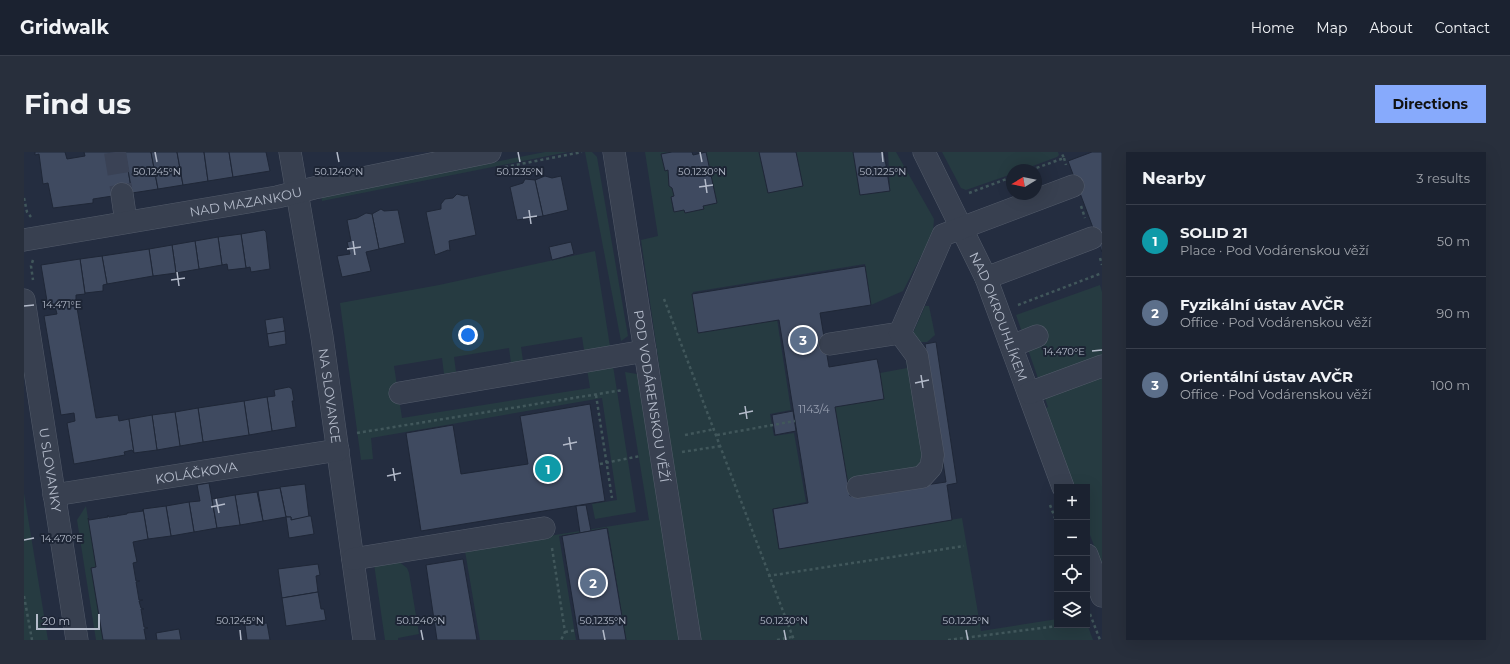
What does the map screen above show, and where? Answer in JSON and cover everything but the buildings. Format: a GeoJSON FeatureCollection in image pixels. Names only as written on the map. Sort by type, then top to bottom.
{"type":"FeatureCollection","features":[{"type":"Feature","properties":{"kind":"street","name":"NA SLOVANCE"},"geometry":{"type":"LineString","coordinates":[[290,152],[322,337],[364,640]]}},
{"type":"Feature","properties":{"kind":"street","name":"POD VODÁRENSKOU VĚŽÍ"},"geometry":{"type":"LineString","coordinates":[[614,152],[690,640]]}},
{"type":"Feature","properties":{"kind":"street","name":"NAD OKROUHLÍKEM"},"geometry":{"type":"LineString","coordinates":[[924,152],[986,278],[1030,393],[1062,484]]}},
{"type":"Feature","properties":{"kind":"street","name":"NAD MAZANKOU"},"geometry":{"type":"LineString","coordinates":[[30,247],[126,222],[277,197],[297,192],[497,160]]}},
{"type":"Feature","properties":{"kind":"street"},"geometry":{"type":"LineString","coordinates":[[900,333],[943,235],[1074,186]]}},
{"type":"Feature","properties":{"kind":"street"},"geometry":{"type":"LineString","coordinates":[[122,194],[126,222]]}},
{"type":"Feature","properties":{"kind":"street"},"geometry":{"type":"LineString","coordinates":[[986,278],[1092,238]]}},
{"type":"Feature","properties":{"kind":"street","name":"U SLOVANKY"},"geometry":{"type":"LineString","coordinates":[[29,294],[26,329],[77,640]]}},
{"type":"Feature","properties":{"kind":"street"},"geometry":{"type":"LineString","coordinates":[[830,344],[900,333]]}},
{"type":"Feature","properties":{"kind":"street"},"geometry":{"type":"LineString","coordinates":[[858,487],[922,477],[931,467],[933,455],[917,356],[900,333]]}},
{"type":"Feature","properties":{"kind":"street"},"geometry":{"type":"LineString","coordinates":[[1012,346],[1037,336]]}},
{"type":"Feature","properties":{"kind":"street"},"geometry":{"type":"LineString","coordinates":[[400,393],[645,351]]}},
{"type":"Feature","properties":{"kind":"street"},"geometry":{"type":"LineString","coordinates":[[1030,393],[1102,366]]}},
{"type":"Feature","properties":{"kind":"street","name":"KOLÁČKOVA"},"geometry":{"type":"LineString","coordinates":[[54,495],[337,443]]}},
{"type":"Feature","properties":{"kind":"street"},"geometry":{"type":"LineString","coordinates":[[353,559],[548,536]]}},
{"type":"Feature","properties":{"kind":"street"},"geometry":{"type":"LineString","coordinates":[[1087,556],[1096,603]]}},
{"type":"Feature","properties":{"kind":"path"},"geometry":{"type":"LineString","coordinates":[[497,160],[582,152]]}},
{"type":"Feature","properties":{"kind":"path"},"geometry":{"type":"LineString","coordinates":[[1061,152],[1102,265]]}},
{"type":"Feature","properties":{"kind":"path"},"geometry":{"type":"LineString","coordinates":[[1042,166],[1064,158]]}},
{"type":"Feature","properties":{"kind":"path"},"geometry":{"type":"LineString","coordinates":[[963,195],[1006,179]]}},
{"type":"Feature","properties":{"kind":"path"},"geometry":{"type":"LineString","coordinates":[[29,294],[31,266],[30,247]]}},
{"type":"Feature","properties":{"kind":"path"},"geometry":{"type":"LineString","coordinates":[[1015,306],[1102,273]]}},
{"type":"Feature","properties":{"kind":"path"},"geometry":{"type":"LineString","coordinates":[[664,299],[715,429],[768,576],[794,640]]}},
{"type":"Feature","properties":{"kind":"path"},"geometry":{"type":"LineString","coordinates":[[337,443],[623,390]]}},
{"type":"Feature","properties":{"kind":"path"},"geometry":{"type":"LineString","coordinates":[[596,394],[612,498]]}},
{"type":"Feature","properties":{"kind":"path"},"geometry":{"type":"LineString","coordinates":[[717,435],[795,421]]}},
{"type":"Feature","properties":{"kind":"path"},"geometry":{"type":"LineString","coordinates":[[685,435],[715,429]]}},
{"type":"Feature","properties":{"kind":"path"},"geometry":{"type":"LineString","coordinates":[[677,451],[688,452],[721,446]]}},
{"type":"Feature","properties":{"kind":"path"},"geometry":{"type":"LineString","coordinates":[[600,464],[627,459]]}},
{"type":"Feature","properties":{"kind":"path"},"geometry":{"type":"LineString","coordinates":[[548,536],[565,632],[562,640]]}},
{"type":"Feature","properties":{"kind":"path"},"geometry":{"type":"LineString","coordinates":[[768,576],[964,546]]}},
{"type":"Feature","properties":{"kind":"path"},"geometry":{"type":"LineString","coordinates":[[24,596],[32,640]]}},
{"type":"Feature","properties":{"kind":"path"},"geometry":{"type":"LineString","coordinates":[[1096,603],[1093,622],[1100,640]]}},
{"type":"Feature","properties":{"kind":"path"},"geometry":{"type":"LineString","coordinates":[[948,640],[1054,626]]}},
{"type":"Feature","properties":{"kind":"path"},"geometry":{"type":"LineString","coordinates":[[565,632],[577,630]]}},
{"type":"Feature","properties":{"kind":"path"},"geometry":{"type":"LineString","coordinates":[[777,640],[792,637]]}},
{"type":"Feature","properties":{"kind":"green space"},"geometry":{"type":"Polygon","coordinates":[[[545,152],[568,152],[322,201],[321,196],[545,152]]]}},
{"type":"Feature","properties":{"kind":"green space"},"geometry":{"type":"Polygon","coordinates":[[[585,152],[592,152],[597,157],[628,336],[621,341],[585,152]]]}},
{"type":"Feature","properties":{"kind":"green space"},"geometry":{"type":"Polygon","coordinates":[[[645,152],[672,152],[661,155],[665,170],[668,170],[669,186],[672,188],[674,196],[671,197],[673,211],[684,210],[685,213],[704,209],[703,206],[717,203],[706,152],[759,152],[768,193],[803,186],[796,152],[853,152],[860,195],[890,191],[888,152],[896,152],[934,219],[933,233],[903,291],[871,305],[865,264],[693,292],[700,330],[777,319],[791,410],[770,414],[774,436],[794,433],[806,502],[772,509],[779,549],[962,518],[981,631],[1054,619],[1054,628],[1088,628],[1093,640],[626,640],[608,528],[559,536],[576,640],[480,640],[465,551],[398,561],[407,568],[409,573],[419,634],[398,638],[398,640],[385,640],[374,564],[649,520],[625,372],[661,378],[641,240],[658,236],[645,152]]]}},
{"type":"Feature","properties":{"kind":"green space"},"geometry":{"type":"Polygon","coordinates":[[[942,152],[1058,152],[1059,155],[1057,157],[1038,164],[1006,164],[1006,176],[966,190],[961,188],[942,152]]]}},
{"type":"Feature","properties":{"kind":"green space"},"geometry":{"type":"Polygon","coordinates":[[[595,251],[636,512],[595,519],[592,504],[617,500],[602,398],[371,438],[373,459],[361,460],[340,303],[439,285],[595,251]],[[582,337],[521,347],[523,361],[511,363],[509,348],[454,357],[456,372],[444,374],[442,358],[394,366],[402,418],[590,388],[582,337]]]}},
{"type":"Feature","properties":{"kind":"green space"},"geometry":{"type":"Polygon","coordinates":[[[1100,285],[1102,292],[1102,567],[1090,535],[1090,484],[1071,484],[1044,409],[1048,407],[1016,315],[1100,285]]]}},
{"type":"Feature","properties":{"kind":"green space"},"geometry":{"type":"Polygon","coordinates":[[[925,306],[929,306],[935,335],[927,342],[917,342],[913,333],[925,306]]]}},
{"type":"Feature","properties":{"kind":"green space"},"geometry":{"type":"Polygon","coordinates":[[[905,353],[925,444],[920,462],[912,471],[904,474],[847,483],[835,407],[880,373],[907,368],[905,353]]]}},
{"type":"Feature","properties":{"kind":"green space"},"geometry":{"type":"Polygon","coordinates":[[[24,493],[48,640],[24,640],[24,493]]]}},
{"type":"Feature","properties":{"kind":"green space"},"geometry":{"type":"Polygon","coordinates":[[[86,506],[96,567],[91,568],[103,640],[96,640],[77,520],[86,506]]]}},
{"type":"Feature","properties":{"kind":"tunnel"},"geometry":{"type":"LineString","coordinates":[[115,152],[122,194]]}},
{"type":"Feature","properties":{"kind":"place","name":"Orientální ústav AVČR"},"geometry":{"type":"Point","coordinates":[803,340]}},
{"type":"Feature","properties":{"kind":"place","name":"SOLID 21"},"geometry":{"type":"Point","coordinates":[548,469]}},
{"type":"Feature","properties":{"kind":"place","name":"Fyzikální ústav AVČR"},"geometry":{"type":"Point","coordinates":[593,583]}}]}
